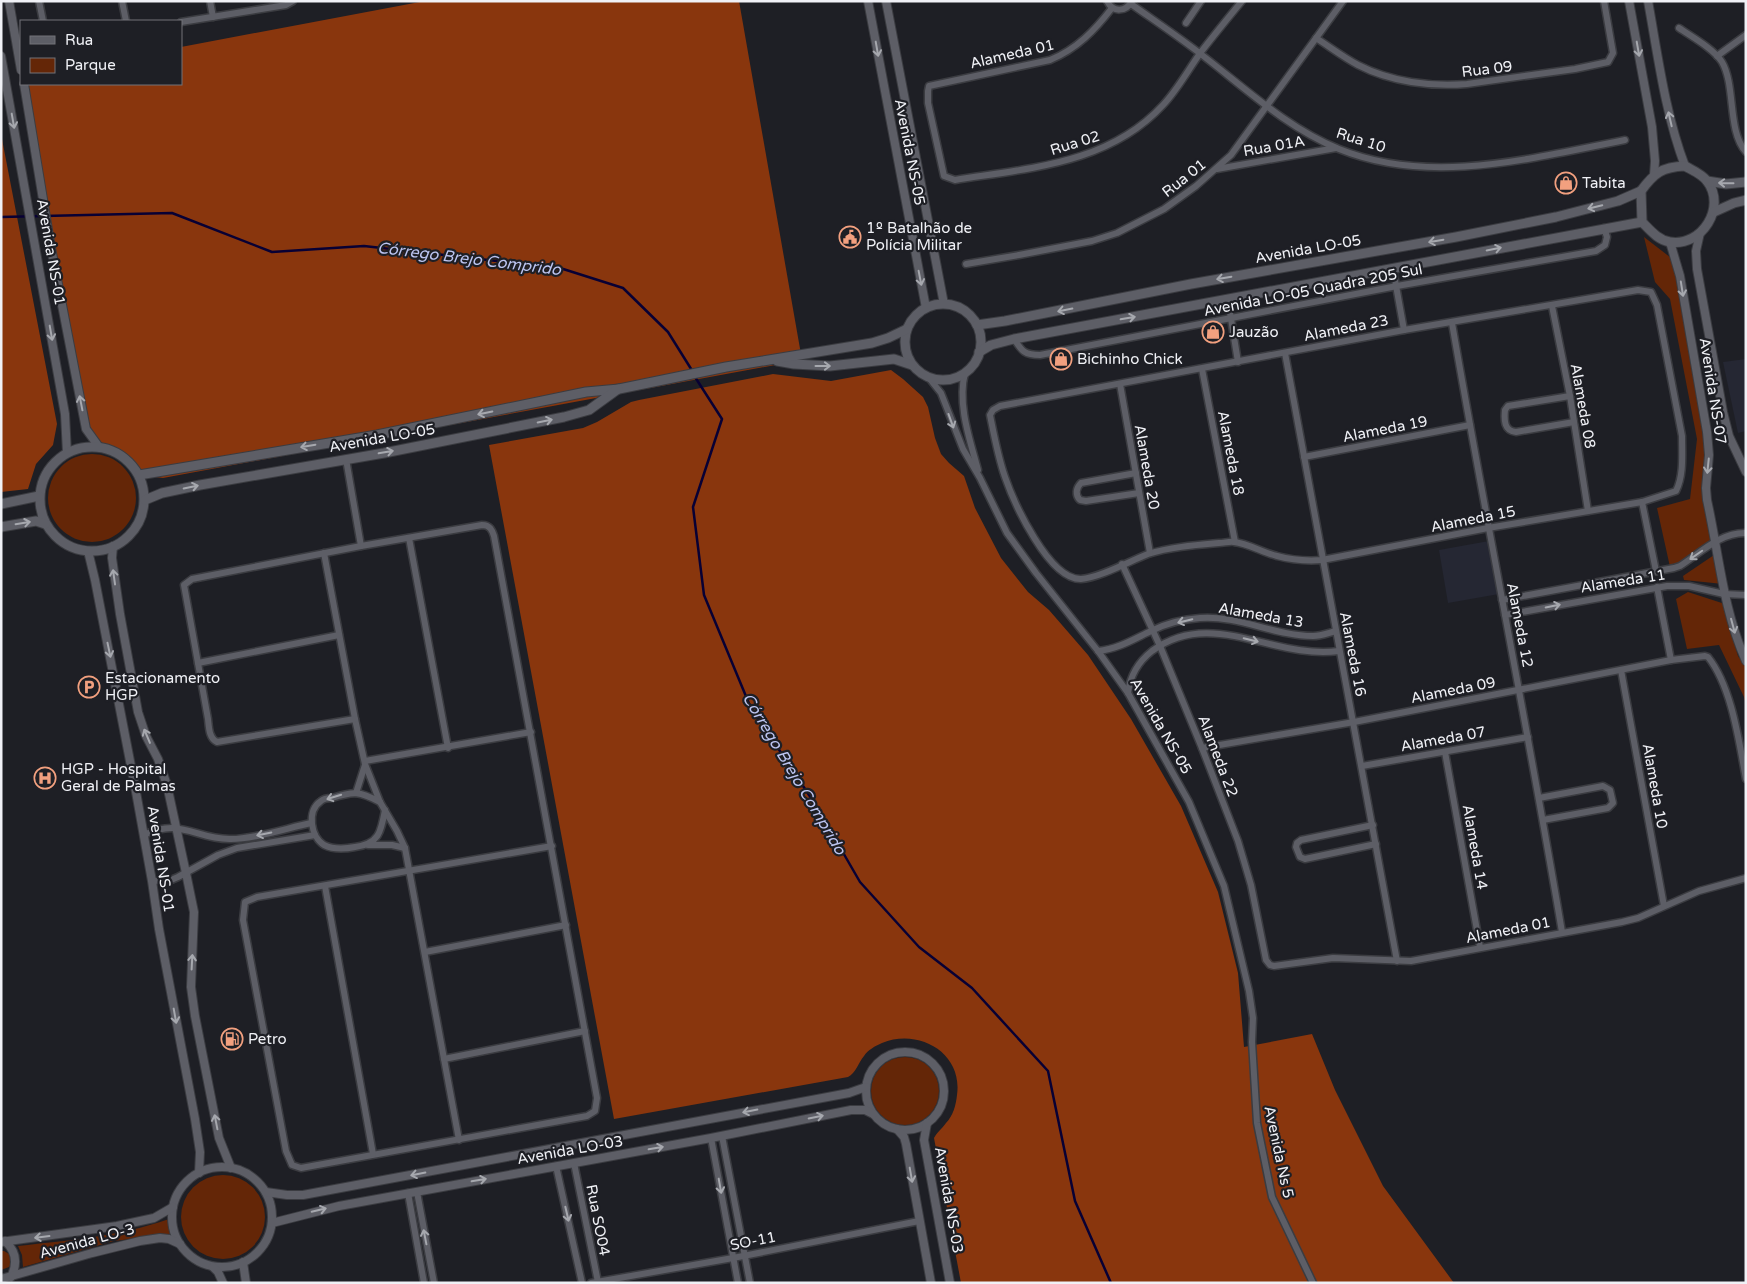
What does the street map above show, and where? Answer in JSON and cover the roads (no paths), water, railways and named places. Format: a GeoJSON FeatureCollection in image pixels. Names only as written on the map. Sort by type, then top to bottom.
{"type":"FeatureCollection","features":[{"type":"Feature","properties":{"kind":"main road"},"geometry":{"type":"LineString","coordinates":[[1685,166],[1698,173],[1707,181],[1714,199],[1714,212],[1700,234],[1692,239],[1670,242],[1657,236],[1642,222],[1641,192],[1654,175],[1664,169],[1685,166]]}},
{"type":"Feature","properties":{"kind":"main road"},"geometry":{"type":"LineString","coordinates":[[1707,181],[1726,184],[1746,182]]}},
{"type":"Feature","properties":{"kind":"main road","name":"Avenida LO-05"},"geometry":{"type":"LineString","coordinates":[[977,325],[1032,316],[1191,284],[1463,236],[1556,217],[1618,201],[1641,192]]}},
{"type":"Feature","properties":{"kind":"main road"},"geometry":{"type":"LineString","coordinates":[[1714,212],[1746,200]]}},
{"type":"Feature","properties":{"kind":"main road"},"geometry":{"type":"LineString","coordinates":[[979,352],[991,345],[1014,339],[1642,222]]}},
{"type":"Feature","properties":{"kind":"main road"},"geometry":{"type":"LineString","coordinates":[[944,304],[958,307],[965,311],[977,325],[981,340],[974,364],[965,373],[941,380],[929,378],[912,366],[906,354],[904,341],[906,329],[914,316],[926,308],[944,304]]}},
{"type":"Feature","properties":{"kind":"main road","name":"Avenida LO-05"},"geometry":{"type":"LineString","coordinates":[[139,475],[377,435],[586,392],[618,389],[793,355],[831,351],[882,341],[906,329]]}},
{"type":"Feature","properties":{"kind":"main road","name":"Avenida LO-05"},"geometry":{"type":"LineString","coordinates":[[775,360],[794,364],[830,366],[894,359],[912,366]]}},
{"type":"Feature","properties":{"kind":"main road","name":"Avenida LO-05"},"geometry":{"type":"LineString","coordinates":[[145,500],[162,493],[191,487],[493,432],[572,414],[588,410],[618,389]]}},
{"type":"Feature","properties":{"kind":"main road"},"geometry":{"type":"LineString","coordinates":[[82,447],[99,447],[123,456],[139,475],[145,500],[143,512],[131,532],[113,546],[104,550],[69,547],[46,524],[40,510],[39,496],[42,482],[55,462],[67,453],[82,447]]}},
{"type":"Feature","properties":{"kind":"main road"},"geometry":{"type":"LineString","coordinates":[[1,504],[39,496]]}},
{"type":"Feature","properties":{"kind":"main road"},"geometry":{"type":"LineString","coordinates":[[1,527],[36,521],[46,524]]}},
{"type":"Feature","properties":{"kind":"street"},"geometry":{"type":"LineString","coordinates":[[9,1],[20,64]]}},
{"type":"Feature","properties":{"kind":"street"},"geometry":{"type":"LineString","coordinates":[[39,1],[43,20]]}},
{"type":"Feature","properties":{"kind":"street"},"geometry":{"type":"LineString","coordinates":[[122,1],[126,20]]}},
{"type":"Feature","properties":{"kind":"street"},"geometry":{"type":"LineString","coordinates":[[210,1],[214,17]]}},
{"type":"Feature","properties":{"kind":"street"},"geometry":{"type":"LineString","coordinates":[[182,22],[286,5],[293,1]]}},
{"type":"Feature","properties":{"kind":"street","name":"Avenida NS-05"},"geometry":{"type":"LineString","coordinates":[[868,1],[926,308]]}},
{"type":"Feature","properties":{"kind":"street","name":"Avenida NS-05"},"geometry":{"type":"LineString","coordinates":[[886,1],[944,304]]}},
{"type":"Feature","properties":{"kind":"street"},"geometry":{"type":"LineString","coordinates":[[1106,1],[1112,8],[1121,10],[1125,9],[1132,2]]}},
{"type":"Feature","properties":{"kind":"street"},"geometry":{"type":"LineString","coordinates":[[1186,23],[1201,1]]}},
{"type":"Feature","properties":{"kind":"street","name":"Rua 02"},"geometry":{"type":"LineString","coordinates":[[930,86],[928,103],[943,175],[948,179],[955,180],[1061,162],[1111,145],[1144,122],[1163,105],[1186,76],[1200,53],[1242,1]]}},
{"type":"Feature","properties":{"kind":"street","name":"Rua 01"},"geometry":{"type":"LineString","coordinates":[[966,264],[1084,242],[1117,233],[1164,209],[1231,155],[1343,1]]}},
{"type":"Feature","properties":{"kind":"street","name":"Rua 09"},"geometry":{"type":"LineString","coordinates":[[1316,38],[1359,66],[1385,75],[1413,82],[1454,85],[1468,84],[1575,69],[1608,62],[1613,53],[1604,1]]}},
{"type":"Feature","properties":{"kind":"street"},"geometry":{"type":"LineString","coordinates":[[1629,1],[1652,127],[1655,161],[1654,175]]}},
{"type":"Feature","properties":{"kind":"street"},"geometry":{"type":"LineString","coordinates":[[1648,1],[1667,107],[1675,141],[1685,166]]}},
{"type":"Feature","properties":{"kind":"street","name":"Rua 10"},"geometry":{"type":"LineString","coordinates":[[1132,2],[1266,106],[1336,148],[1364,157],[1407,166],[1448,167],[1507,163],[1625,140]]}},
{"type":"Feature","properties":{"kind":"street","name":"Alameda 01"},"geometry":{"type":"LineString","coordinates":[[930,86],[1050,60],[1064,54],[1078,46],[1093,32],[1112,8]]}},
{"type":"Feature","properties":{"kind":"street"},"geometry":{"type":"LineString","coordinates":[[1679,28],[1717,56],[1723,65],[1738,140],[1746,152]]}},
{"type":"Feature","properties":{"kind":"street"},"geometry":{"type":"LineString","coordinates":[[1717,56],[1746,35]]}},
{"type":"Feature","properties":{"kind":"street","name":"Avenida NS-01"},"geometry":{"type":"LineString","coordinates":[[1,56],[65,414],[67,453]]}},
{"type":"Feature","properties":{"kind":"street","name":"Avenida NS-01"},"geometry":{"type":"LineString","coordinates":[[24,85],[51,248],[86,429],[99,447]]}},
{"type":"Feature","properties":{"kind":"street","name":"Rua 01A"},"geometry":{"type":"LineString","coordinates":[[1216,169],[1336,148]]}},
{"type":"Feature","properties":{"kind":"street","name":"Avenida LO-05 Quadra 205 Sul"},"geometry":{"type":"LineString","coordinates":[[1014,339],[1023,352],[1030,355],[1040,355],[1397,286],[1596,251],[1606,245],[1607,237],[1604,228]]}},
{"type":"Feature","properties":{"kind":"street","name":"Avenida NS-07"},"geometry":{"type":"LineString","coordinates":[[1700,234],[1696,251],[1697,269],[1722,412],[1729,436],[1746,472]]}},
{"type":"Feature","properties":{"kind":"street","name":"Avenida NS-07"},"geometry":{"type":"LineString","coordinates":[[1670,242],[1680,276],[1704,414],[1709,456],[1706,492],[1724,594],[1734,632],[1746,661]]}},
{"type":"Feature","properties":{"kind":"street"},"geometry":{"type":"LineString","coordinates":[[1393,269],[1404,330]]}},
{"type":"Feature","properties":{"kind":"street","name":"Alameda 23"},"geometry":{"type":"LineString","coordinates":[[1077,579],[1060,571],[1052,563],[1024,521],[1004,475],[990,415],[993,410],[1000,406],[1404,330],[1552,306],[1622,292],[1638,290],[1651,292]]}},
{"type":"Feature","properties":{"kind":"street","name":"Alameda 15"},"geometry":{"type":"LineString","coordinates":[[1077,579],[1090,577],[1150,553],[1175,548],[1235,542],[1280,557],[1300,560],[1322,560],[1488,528],[1642,502],[1671,494],[1676,491],[1679,484],[1682,436],[1659,313],[1651,292]]}},
{"type":"Feature","properties":{"kind":"street"},"geometry":{"type":"LineString","coordinates":[[1228,300],[1238,362]]}},
{"type":"Feature","properties":{"kind":"street","name":"Alameda 08"},"geometry":{"type":"LineString","coordinates":[[1552,306],[1570,396],[1588,510]]}},
{"type":"Feature","properties":{"kind":"street","name":"Alameda 12"},"geometry":{"type":"LineString","coordinates":[[1452,323],[1562,932]]}},
{"type":"Feature","properties":{"kind":"street","name":"Alameda 16"},"geometry":{"type":"LineString","coordinates":[[1285,352],[1397,961]]}},
{"type":"Feature","properties":{"kind":"street","name":"Alameda 18"},"geometry":{"type":"LineString","coordinates":[[1202,369],[1235,542]]}},
{"type":"Feature","properties":{"kind":"street","name":"Avenida NS-05"},"geometry":{"type":"LineString","coordinates":[[965,373],[962,385],[963,400],[971,444],[980,478]]}},
{"type":"Feature","properties":{"kind":"street","name":"Avenida NS-05"},"geometry":{"type":"LineString","coordinates":[[929,378],[941,394],[963,449],[980,478],[1007,533],[1128,693],[1189,802],[1224,886],[1243,960],[1252,1018]]}},
{"type":"Feature","properties":{"kind":"street","name":"Alameda 20"},"geometry":{"type":"LineString","coordinates":[[1120,384],[1150,553]]}},
{"type":"Feature","properties":{"kind":"street"},"geometry":{"type":"LineString","coordinates":[[1570,396],[1508,406],[1504,412],[1506,426],[1510,431],[1516,432],[1574,422]]}},
{"type":"Feature","properties":{"kind":"street","name":"Alameda 19"},"geometry":{"type":"LineString","coordinates":[[1304,458],[1470,425]]}},
{"type":"Feature","properties":{"kind":"street"},"geometry":{"type":"LineString","coordinates":[[346,459],[361,546]]}},
{"type":"Feature","properties":{"kind":"street"},"geometry":{"type":"LineString","coordinates":[[1136,473],[1080,483],[1077,495],[1080,500],[1086,501],[1139,493]]}},
{"type":"Feature","properties":{"kind":"street"},"geometry":{"type":"LineString","coordinates":[[1642,502],[1656,571]]}},
{"type":"Feature","properties":{"kind":"street"},"geometry":{"type":"LineString","coordinates":[[355,719],[217,742],[211,736],[184,585],[192,579],[324,553],[482,525],[488,526],[492,530],[531,732],[552,846],[597,1098],[595,1111],[587,1116],[301,1168],[291,1164],[286,1151],[247,939],[243,916],[245,902],[257,898],[408,870],[552,846]]}},
{"type":"Feature","properties":{"kind":"street","name":"Alameda 11"},"geometry":{"type":"LineString","coordinates":[[1502,600],[1680,566],[1715,542],[1733,533],[1746,533]]}},
{"type":"Feature","properties":{"kind":"street"},"geometry":{"type":"LineString","coordinates":[[409,538],[448,748]]}},
{"type":"Feature","properties":{"kind":"street","name":"Avenida NS-01"},"geometry":{"type":"LineString","coordinates":[[113,546],[112,558],[120,614],[138,712],[167,785],[194,912],[191,987],[195,1016],[219,1138],[231,1168]]}},
{"type":"Feature","properties":{"kind":"street","name":"Avenida NS-01"},"geometry":{"type":"LineString","coordinates":[[88,550],[118,694],[152,881],[160,938],[195,1119],[200,1152],[199,1173]]}},
{"type":"Feature","properties":{"kind":"street"},"geometry":{"type":"LineString","coordinates":[[324,553],[365,763],[380,802],[397,831],[404,848],[459,1140]]}},
{"type":"Feature","properties":{"kind":"street","name":"Alameda 22"},"geometry":{"type":"LineString","coordinates":[[1122,564],[1160,646],[1246,862],[1268,964]]}},
{"type":"Feature","properties":{"kind":"street","name":"Alameda 11"},"geometry":{"type":"LineString","coordinates":[[1505,615],[1675,585],[1746,596]]}},
{"type":"Feature","properties":{"kind":"street"},"geometry":{"type":"LineString","coordinates":[[1578,587],[1580,601]]}},
{"type":"Feature","properties":{"kind":"street"},"geometry":{"type":"LineString","coordinates":[[1657,587],[1671,660]]}},
{"type":"Feature","properties":{"kind":"street","name":"Alameda 13"},"geometry":{"type":"LineString","coordinates":[[1098,651],[1125,644],[1153,630],[1200,618],[1217,618],[1298,635],[1315,636],[1336,632]]}},
{"type":"Feature","properties":{"kind":"street","name":"Alameda 13"},"geometry":{"type":"LineString","coordinates":[[1128,693],[1132,675],[1148,654],[1169,640],[1185,635],[1209,632],[1220,633],[1290,650],[1310,652],[1339,651]]}},
{"type":"Feature","properties":{"kind":"street"},"geometry":{"type":"LineString","coordinates":[[198,663],[339,636]]}},
{"type":"Feature","properties":{"kind":"street","name":"Alameda 09"},"geometry":{"type":"LineString","coordinates":[[1202,748],[1354,722],[1671,660],[1708,657],[1728,698],[1746,779]]}},
{"type":"Feature","properties":{"kind":"street","name":"Alameda 10"},"geometry":{"type":"LineString","coordinates":[[1621,670],[1664,906]]}},
{"type":"Feature","properties":{"kind":"street"},"geometry":{"type":"LineString","coordinates":[[365,763],[531,732]]}},
{"type":"Feature","properties":{"kind":"street","name":"Alameda 07"},"geometry":{"type":"LineString","coordinates":[[1362,766],[1528,737]]}},
{"type":"Feature","properties":{"kind":"street","name":"Alameda 14"},"geometry":{"type":"LineString","coordinates":[[1445,752],[1480,947]]}},
{"type":"Feature","properties":{"kind":"street"},"geometry":{"type":"LineString","coordinates":[[356,793],[365,763]]}},
{"type":"Feature","properties":{"kind":"street"},"geometry":{"type":"LineString","coordinates":[[1539,798],[1603,786],[1610,790],[1613,800],[1612,805],[1608,808],[1543,820]]}},
{"type":"Feature","properties":{"kind":"street"},"geometry":{"type":"LineString","coordinates":[[380,802],[363,793],[348,793],[321,801],[314,809],[312,823],[315,835],[324,845],[340,849],[367,845],[392,845],[404,848]]}},
{"type":"Feature","properties":{"kind":"street"},"geometry":{"type":"LineString","coordinates":[[367,845],[378,836],[385,810]]}},
{"type":"Feature","properties":{"kind":"street"},"geometry":{"type":"LineString","coordinates":[[144,835],[159,829],[176,827],[217,838],[239,839],[312,823]]}},
{"type":"Feature","properties":{"kind":"street"},"geometry":{"type":"LineString","coordinates":[[1373,825],[1301,840],[1297,843],[1296,847],[1300,857],[1305,859],[1376,844]]}},
{"type":"Feature","properties":{"kind":"street"},"geometry":{"type":"LineString","coordinates":[[152,881],[170,880],[218,855],[237,848],[315,835]]}},
{"type":"Feature","properties":{"kind":"street","name":"Alameda 01"},"geometry":{"type":"LineString","coordinates":[[1268,964],[1274,966],[1333,958],[1411,961],[1429,958],[1633,920],[1699,891],[1746,878]]}},
{"type":"Feature","properties":{"kind":"street"},"geometry":{"type":"LineString","coordinates":[[325,886],[374,1154]]}},
{"type":"Feature","properties":{"kind":"street"},"geometry":{"type":"LineString","coordinates":[[424,952],[566,925]]}},
{"type":"Feature","properties":{"kind":"street","name":"Avenida Ns 5"},"geometry":{"type":"LineString","coordinates":[[1252,1018],[1257,1123],[1272,1197],[1313,1283]]}},
{"type":"Feature","properties":{"kind":"street"},"geometry":{"type":"LineString","coordinates":[[444,1058],[585,1031]]}},
{"type":"Feature","properties":{"kind":"street"},"geometry":{"type":"LineString","coordinates":[[906,1052],[925,1058],[937,1068],[944,1088],[940,1107],[935,1116],[927,1123],[913,1129],[897,1129],[883,1123],[873,1114],[868,1102],[866,1087],[871,1072],[877,1064],[886,1057],[906,1052]]}},
{"type":"Feature","properties":{"kind":"street","name":"Avenida LO-03"},"geometry":{"type":"LineString","coordinates":[[266,1192],[303,1195],[839,1094],[866,1087]]}},
{"type":"Feature","properties":{"kind":"street","name":"Avenida LO-03"},"geometry":{"type":"LineString","coordinates":[[272,1223],[337,1206],[722,1136],[852,1110],[861,1110],[873,1114]]}},
{"type":"Feature","properties":{"kind":"street","name":"Avenida NS-03"},"geometry":{"type":"LineString","coordinates":[[927,1123],[924,1140],[950,1283]]}},
{"type":"Feature","properties":{"kind":"street"},"geometry":{"type":"LineString","coordinates":[[897,1129],[906,1144],[931,1283]]}},
{"type":"Feature","properties":{"kind":"street"},"geometry":{"type":"LineString","coordinates":[[722,1136],[750,1283]]}},
{"type":"Feature","properties":{"kind":"street"},"geometry":{"type":"LineString","coordinates":[[711,1138],[738,1283]]}},
{"type":"Feature","properties":{"kind":"street","name":"Rua SO04"},"geometry":{"type":"LineString","coordinates":[[574,1163],[593,1282]]}},
{"type":"Feature","properties":{"kind":"street"},"geometry":{"type":"LineString","coordinates":[[556,1166],[582,1283]]}},
{"type":"Feature","properties":{"kind":"street"},"geometry":{"type":"LineString","coordinates":[[213,1267],[238,1265],[252,1257],[264,1246],[271,1231],[273,1215],[270,1200],[262,1185],[250,1175],[231,1168],[219,1167],[203,1170],[189,1179],[179,1192],[173,1207],[172,1220],[180,1244],[191,1256],[213,1267],[218,1272],[223,1283]]}},
{"type":"Feature","properties":{"kind":"street"},"geometry":{"type":"LineString","coordinates":[[412,1192],[424,1283]]}},
{"type":"Feature","properties":{"kind":"street"},"geometry":{"type":"LineString","coordinates":[[412,1192],[434,1283]]}},
{"type":"Feature","properties":{"kind":"street","name":"Avenida LO-3"},"geometry":{"type":"LineString","coordinates":[[3,1242],[117,1226],[154,1218],[173,1207]]}},
{"type":"Feature","properties":{"kind":"street","name":"SO-11"},"geometry":{"type":"LineString","coordinates":[[593,1282],[733,1258],[919,1221]]}},
{"type":"Feature","properties":{"kind":"street","name":"Avenida LO-3"},"geometry":{"type":"LineString","coordinates":[[1,1280],[140,1241],[160,1238],[169,1239],[180,1244]]}},
{"type":"Feature","properties":{"kind":"street"},"geometry":{"type":"LineString","coordinates":[[3,1242],[11,1246],[14,1253],[16,1262],[11,1277]]}},
{"type":"Feature","properties":{"kind":"street"},"geometry":{"type":"LineString","coordinates":[[243,1262],[246,1283]]}},
{"type":"Feature","properties":{"kind":"waterway","name":"Córrego Brejo Comprido"},"geometry":{"type":"LineString","coordinates":[[1,217],[172,213],[272,252],[364,246],[560,268],[623,288],[668,332],[693,372]]}},
{"type":"Feature","properties":{"kind":"waterway","name":"Córrego Brejo Comprido"},"geometry":{"type":"LineString","coordinates":[[695,377],[722,419],[693,507],[704,595],[750,706],[815,804],[860,882],[919,947],[972,988],[1048,1071],[1075,1201],[1111,1283]]}},
{"type":"Feature","properties":{"kind":"place","name":"Tabita"},"geometry":{"type":"Point","coordinates":[1566,183]}},
{"type":"Feature","properties":{"kind":"place","name":"1º Batalhão de Polícia Militar"},"geometry":{"type":"Point","coordinates":[850,237]}},
{"type":"Feature","properties":{"kind":"place","name":"Jauzão"},"geometry":{"type":"Point","coordinates":[1213,332]}},
{"type":"Feature","properties":{"kind":"place","name":"Bichinho Chick"},"geometry":{"type":"Point","coordinates":[1061,359]}},
{"type":"Feature","properties":{"kind":"place","name":"Estacionamento HGP"},"geometry":{"type":"Point","coordinates":[89,687]}},
{"type":"Feature","properties":{"kind":"place","name":"HGP - Hospital Geral de Palmas"},"geometry":{"type":"Point","coordinates":[45,778]}},
{"type":"Feature","properties":{"kind":"place","name":"Petro"},"geometry":{"type":"Point","coordinates":[232,1039]}}]}
